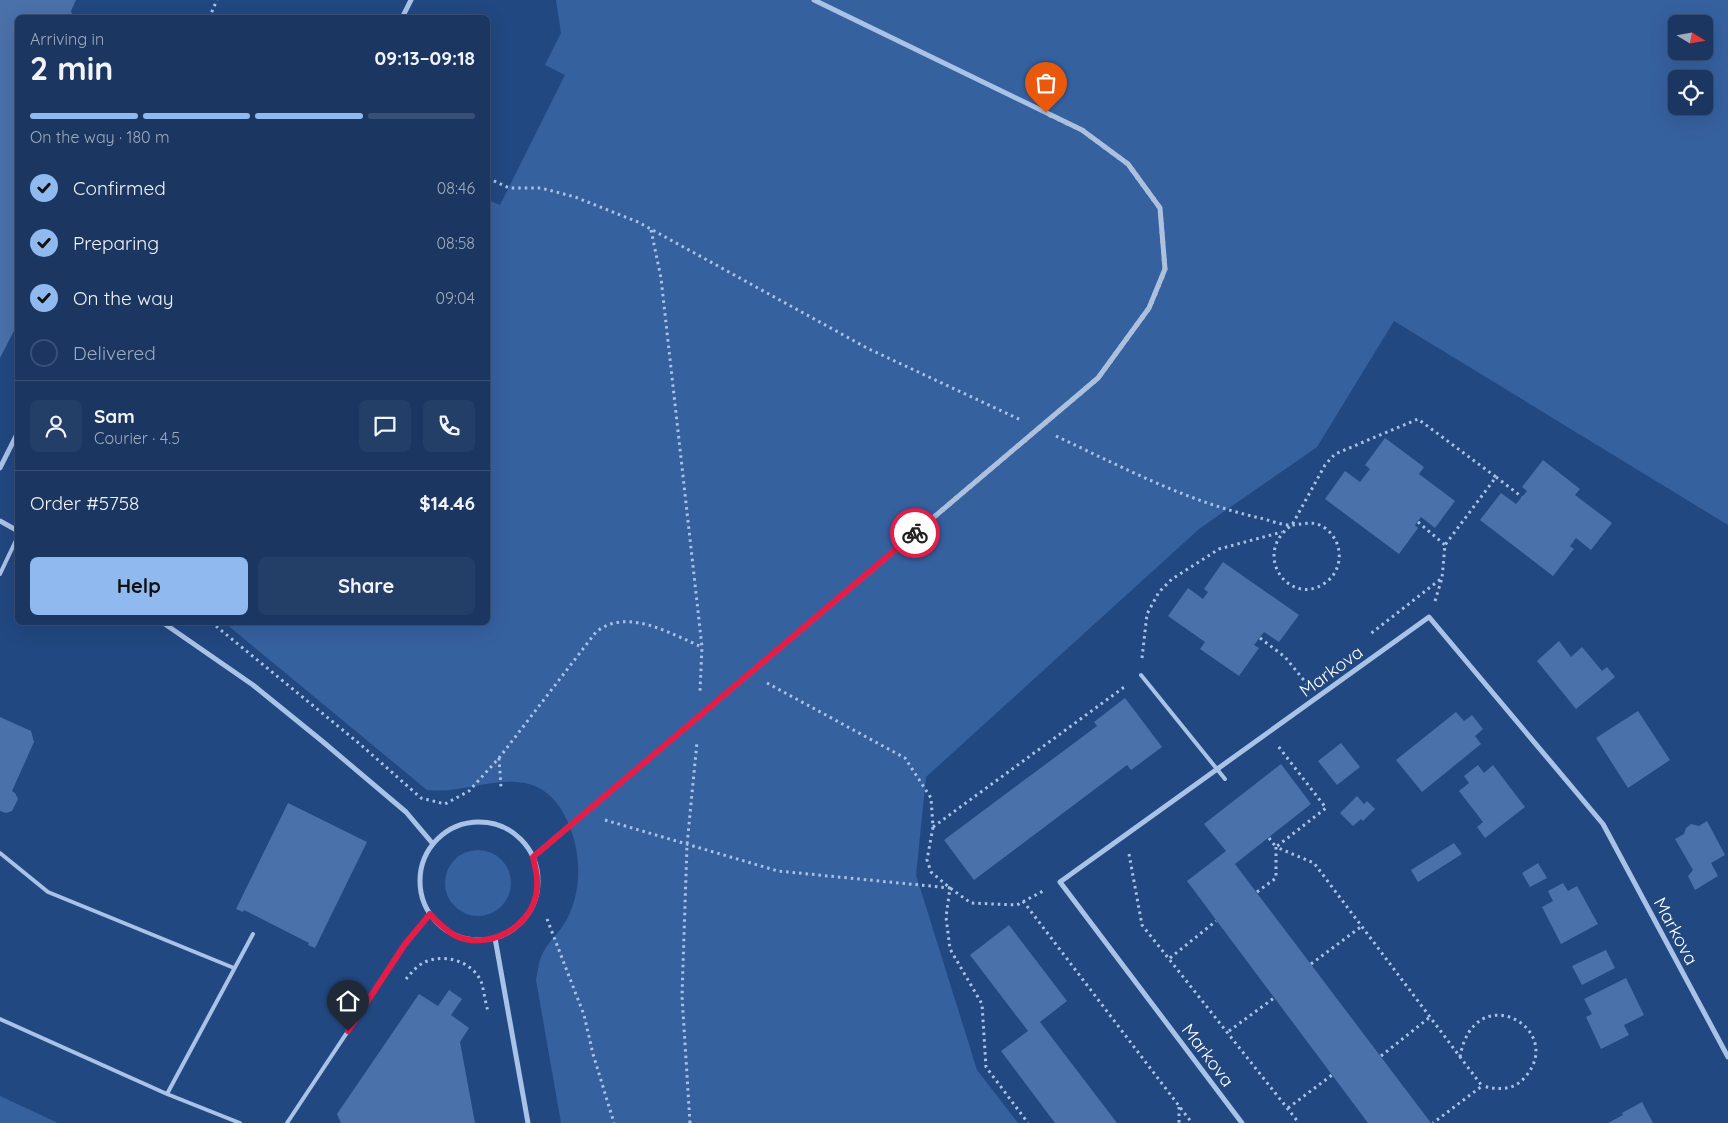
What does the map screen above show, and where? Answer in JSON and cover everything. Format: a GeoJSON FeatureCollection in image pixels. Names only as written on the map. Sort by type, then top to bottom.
{"type":"FeatureCollection","features":[{"type":"Feature","properties":{"kind":"street"},"geometry":{"type":"LineString","coordinates":[[404,15],[411,0]]}},
{"type":"Feature","properties":{"kind":"street"},"geometry":{"type":"LineString","coordinates":[[533,857],[1098,378],[1149,308],[1165,270],[1160,208],[1128,164],[1082,130],[814,0]]}},
{"type":"Feature","properties":{"kind":"street"},"geometry":{"type":"LineString","coordinates":[[0,468],[15,438]]}},
{"type":"Feature","properties":{"kind":"street"},"geometry":{"type":"LineString","coordinates":[[0,521],[15,529]]}},
{"type":"Feature","properties":{"kind":"street","name":"Markova"},"geometry":{"type":"LineString","coordinates":[[1242,1123],[1060,882],[1429,617],[1603,824],[1728,1057]]}},
{"type":"Feature","properties":{"kind":"street"},"geometry":{"type":"LineString","coordinates":[[166,625],[254,685],[315,735],[406,812],[433,844]]}},
{"type":"Feature","properties":{"kind":"street"},"geometry":{"type":"LineString","coordinates":[[487,822],[506,828],[522,840],[533,857],[538,877],[536,897],[527,915],[513,930],[494,938],[476,940],[458,937],[442,928],[430,914],[422,897],[420,878],[423,860],[433,844],[448,830],[466,823],[487,822]]}},
{"type":"Feature","properties":{"kind":"street"},"geometry":{"type":"LineString","coordinates":[[494,938],[528,1123]]}},
{"type":"Feature","properties":{"kind":"lane"},"geometry":{"type":"LineString","coordinates":[[0,574],[15,542]]}},
{"type":"Feature","properties":{"kind":"lane"},"geometry":{"type":"LineString","coordinates":[[1140,674],[1225,779]]}},
{"type":"Feature","properties":{"kind":"lane"},"geometry":{"type":"LineString","coordinates":[[0,853],[48,892],[234,968]]}},
{"type":"Feature","properties":{"kind":"lane"},"geometry":{"type":"LineString","coordinates":[[287,1123],[386,973],[430,914]]}},
{"type":"Feature","properties":{"kind":"lane"},"geometry":{"type":"LineString","coordinates":[[168,1094],[252,934]]}},
{"type":"Feature","properties":{"kind":"lane"},"geometry":{"type":"LineString","coordinates":[[0,1019],[168,1094],[240,1123]]}},
{"type":"Feature","properties":{"kind":"path"},"geometry":{"type":"LineString","coordinates":[[210,15],[217,0]]}},
{"type":"Feature","properties":{"kind":"path"},"geometry":{"type":"LineString","coordinates":[[490,179],[509,188],[541,188],[575,197],[650,229],[867,348],[1038,428],[1177,492],[1240,514],[1292,525]]}},
{"type":"Feature","properties":{"kind":"path"},"geometry":{"type":"LineString","coordinates":[[650,229],[661,278],[702,647],[699,717]]}},
{"type":"Feature","properties":{"kind":"path"},"geometry":{"type":"LineString","coordinates":[[1292,525],[1325,465],[1335,454],[1418,419],[1522,497]]}},
{"type":"Feature","properties":{"kind":"path"},"geometry":{"type":"LineString","coordinates":[[1429,617],[1442,578],[1445,545],[1496,477]]}},
{"type":"Feature","properties":{"kind":"path"},"geometry":{"type":"LineString","coordinates":[[1303,522],[1324,527],[1332,534],[1338,544],[1340,555],[1338,566],[1325,584],[1304,589],[1289,584],[1278,572],[1274,562],[1277,540],[1292,525],[1303,522]]}},
{"type":"Feature","properties":{"kind":"path"},"geometry":{"type":"LineString","coordinates":[[1418,522],[1445,545]]}},
{"type":"Feature","properties":{"kind":"path"},"geometry":{"type":"LineString","coordinates":[[933,827],[1140,674],[1147,614],[1159,592],[1172,579],[1219,549],[1283,532]]}},
{"type":"Feature","properties":{"kind":"path"},"geometry":{"type":"LineString","coordinates":[[1367,637],[1442,578]]}},
{"type":"Feature","properties":{"kind":"path"},"geometry":{"type":"LineString","coordinates":[[215,625],[361,744],[421,798],[445,804],[469,791],[499,758],[596,632],[603,626],[619,622],[646,624],[702,647]]}},
{"type":"Feature","properties":{"kind":"path"},"geometry":{"type":"LineString","coordinates":[[1260,638],[1285,657],[1307,684],[1315,678]]}},
{"type":"Feature","properties":{"kind":"path"},"geometry":{"type":"LineString","coordinates":[[765,681],[905,758],[931,798],[933,827],[927,860],[931,872],[972,903],[1017,905],[1060,882]]}},
{"type":"Feature","properties":{"kind":"path"},"geometry":{"type":"LineString","coordinates":[[690,740],[698,734],[687,845],[682,996],[690,1123]]}},
{"type":"Feature","properties":{"kind":"path"},"geometry":{"type":"LineString","coordinates":[[1276,743],[1326,808],[1276,848]]}},
{"type":"Feature","properties":{"kind":"path"},"geometry":{"type":"LineString","coordinates":[[499,758],[501,787]]}},
{"type":"Feature","properties":{"kind":"path"},"geometry":{"type":"LineString","coordinates":[[603,820],[778,871],[950,888]]}},
{"type":"Feature","properties":{"kind":"path"},"geometry":{"type":"LineString","coordinates":[[1269,838],[1276,848],[1314,863],[1460,1058],[1482,1086],[1502,1090],[1520,1084],[1534,1067],[1537,1049],[1530,1030],[1514,1017],[1498,1014],[1485,1017],[1473,1025],[1463,1040],[1460,1058]]}},
{"type":"Feature","properties":{"kind":"path"},"geometry":{"type":"LineString","coordinates":[[1137,848],[1129,854],[1142,924],[1299,1123]]}},
{"type":"Feature","properties":{"kind":"path"},"geometry":{"type":"LineString","coordinates":[[1257,892],[1276,878],[1276,848]]}},
{"type":"Feature","properties":{"kind":"path"},"geometry":{"type":"LineString","coordinates":[[950,888],[946,917],[950,948],[982,1004],[986,1067],[1028,1123]]}},
{"type":"Feature","properties":{"kind":"path"},"geometry":{"type":"LineString","coordinates":[[1023,901],[1192,1123]]}},
{"type":"Feature","properties":{"kind":"path"},"geometry":{"type":"LineString","coordinates":[[547,919],[584,1015],[593,1054],[614,1123]]}},
{"type":"Feature","properties":{"kind":"path"},"geometry":{"type":"LineString","coordinates":[[1170,958],[1216,921]]}},
{"type":"Feature","properties":{"kind":"path"},"geometry":{"type":"LineString","coordinates":[[1311,964],[1362,926]]}},
{"type":"Feature","properties":{"kind":"path"},"geometry":{"type":"LineString","coordinates":[[386,973],[402,982],[421,964],[432,959],[443,958],[462,963],[468,966],[480,980],[489,1017]]}},
{"type":"Feature","properties":{"kind":"path"},"geometry":{"type":"LineString","coordinates":[[1229,1032],[1274,998]]}},
{"type":"Feature","properties":{"kind":"path"},"geometry":{"type":"LineString","coordinates":[[1381,1056],[1430,1017]]}},
{"type":"Feature","properties":{"kind":"path"},"geometry":{"type":"LineString","coordinates":[[1288,1108],[1332,1075]]}},
{"type":"Feature","properties":{"kind":"path"},"geometry":{"type":"LineString","coordinates":[[1433,1123],[1482,1086]]}},
{"type":"Feature","properties":{"kind":"path"},"geometry":{"type":"LineString","coordinates":[[1179,1106],[1179,1123]]}},
{"type":"Feature","properties":{"kind":"shaded area"},"geometry":{"type":"Polygon","coordinates":[[[556,0],[1728,0],[1728,525],[1394,321],[1317,447],[1199,529],[926,777],[916,875],[977,1070],[1018,1123],[561,1123],[536,980],[543,952],[567,919],[576,895],[578,882],[575,844],[572,832],[560,807],[545,792],[525,783],[500,782],[452,790],[427,790],[227,625],[490,625],[490,201],[500,205],[565,75],[545,65],[561,33],[556,0]]]}},
{"type":"Feature","properties":{"kind":"shaded area"},"geometry":{"type":"Polygon","coordinates":[[[472,850],[484,850],[496,855],[506,865],[511,877],[509,896],[496,911],[484,916],[472,916],[460,911],[450,901],[445,889],[445,877],[450,865],[460,855],[472,850]]]}},
{"type":"Feature","properties":{"kind":"shaded area"},"geometry":{"type":"Polygon","coordinates":[[[0,1096],[58,1123],[0,1123],[0,1096]]]}},
{"type":"Feature","properties":{"kind":"building"},"geometry":{"type":"Polygon","coordinates":[[[0,0],[76,0],[71,11],[72,15],[15,15],[15,329],[0,358],[0,0]]]}},
{"type":"Feature","properties":{"kind":"building"},"geometry":{"type":"Polygon","coordinates":[[[1385,438],[1424,467],[1419,474],[1455,501],[1435,528],[1421,517],[1415,525],[1418,528],[1399,554],[1325,499],[1345,471],[1360,482],[1370,469],[1365,465],[1385,438]]]}},
{"type":"Feature","properties":{"kind":"building"},"geometry":{"type":"Polygon","coordinates":[[[1543,460],[1580,489],[1575,495],[1612,523],[1591,550],[1576,538],[1570,546],[1574,549],[1553,576],[1480,520],[1501,493],[1516,504],[1527,491],[1522,487],[1543,460]]]}},
{"type":"Feature","properties":{"kind":"building"},"geometry":{"type":"Polygon","coordinates":[[[1223,562],[1299,615],[1279,642],[1264,632],[1254,645],[1259,648],[1239,676],[1200,649],[1205,642],[1168,616],[1188,588],[1203,599],[1208,592],[1204,589],[1223,562]]]}},
{"type":"Feature","properties":{"kind":"building"},"geometry":{"type":"Polygon","coordinates":[[[1559,641],[1571,657],[1582,647],[1602,671],[1607,667],[1615,677],[1576,709],[1537,661],[1559,641]]]}},
{"type":"Feature","properties":{"kind":"building"},"geometry":{"type":"Polygon","coordinates":[[[1125,698],[1162,747],[1131,770],[1127,765],[974,880],[944,840],[1097,726],[1094,722],[1125,698]]]}},
{"type":"Feature","properties":{"kind":"building"},"geometry":{"type":"Polygon","coordinates":[[[1638,711],[1670,760],[1628,788],[1596,738],[1638,711]]]}},
{"type":"Feature","properties":{"kind":"building"},"geometry":{"type":"Polygon","coordinates":[[[1456,712],[1464,721],[1472,715],[1483,729],[1475,736],[1481,744],[1422,792],[1396,760],[1456,712]]]}},
{"type":"Feature","properties":{"kind":"building"},"geometry":{"type":"Polygon","coordinates":[[[0,717],[31,731],[34,742],[12,791],[18,799],[12,811],[6,813],[0,811],[0,717]]]}},
{"type":"Feature","properties":{"kind":"building"},"geometry":{"type":"Polygon","coordinates":[[[1341,743],[1360,767],[1337,785],[1318,761],[1341,743]]]}},
{"type":"Feature","properties":{"kind":"building"},"geometry":{"type":"Polygon","coordinates":[[[1281,764],[1311,804],[1235,864],[1431,1123],[1368,1123],[1187,881],[1226,851],[1204,824],[1281,764]]]}},
{"type":"Feature","properties":{"kind":"building"},"geometry":{"type":"Polygon","coordinates":[[[1478,765],[1484,773],[1493,765],[1525,807],[1485,838],[1477,827],[1483,822],[1459,791],[1469,783],[1464,776],[1478,765]]]}},
{"type":"Feature","properties":{"kind":"building"},"geometry":{"type":"Polygon","coordinates":[[[1357,796],[1364,804],[1367,801],[1375,809],[1363,821],[1361,819],[1353,826],[1340,813],[1357,796]]]}},
{"type":"Feature","properties":{"kind":"building"},"geometry":{"type":"Polygon","coordinates":[[[288,803],[367,842],[315,948],[308,945],[309,943],[244,910],[243,912],[236,909],[288,803]]]}},
{"type":"Feature","properties":{"kind":"building"},"geometry":{"type":"Polygon","coordinates":[[[1707,821],[1725,855],[1711,863],[1718,876],[1695,890],[1688,876],[1693,870],[1675,839],[1684,834],[1686,828],[1691,824],[1699,826],[1707,821]]]}},
{"type":"Feature","properties":{"kind":"building"},"geometry":{"type":"Polygon","coordinates":[[[1454,843],[1462,854],[1418,882],[1411,870],[1454,843]]]}},
{"type":"Feature","properties":{"kind":"building"},"geometry":{"type":"Polygon","coordinates":[[[1538,863],[1547,878],[1530,887],[1522,873],[1538,863]]]}},
{"type":"Feature","properties":{"kind":"building"},"geometry":{"type":"Polygon","coordinates":[[[1563,883],[1568,891],[1577,886],[1598,924],[1561,944],[1542,907],[1553,901],[1548,891],[1563,883]]]}},
{"type":"Feature","properties":{"kind":"building"},"geometry":{"type":"Polygon","coordinates":[[[1009,925],[1067,1001],[1040,1022],[1117,1123],[1055,1123],[1001,1051],[1028,1031],[970,955],[1009,925]]]}},
{"type":"Feature","properties":{"kind":"building"},"geometry":{"type":"Polygon","coordinates":[[[1606,950],[1615,968],[1582,985],[1572,966],[1606,950]]]}},
{"type":"Feature","properties":{"kind":"building"},"geometry":{"type":"Polygon","coordinates":[[[1626,978],[1644,1015],[1624,1025],[1629,1035],[1601,1049],[1586,1017],[1592,1014],[1584,999],[1626,978]]]}},
{"type":"Feature","properties":{"kind":"building"},"geometry":{"type":"Polygon","coordinates":[[[449,990],[462,999],[451,1015],[469,1028],[460,1042],[475,1123],[341,1123],[337,1114],[419,994],[438,1006],[449,990]]]}},
{"type":"Feature","properties":{"kind":"building"},"geometry":{"type":"Polygon","coordinates":[[[1642,1102],[1653,1123],[1608,1123],[1623,1115],[1622,1113],[1642,1102]]]}},
{"type":"Feature","properties":{"kind":"way so far"},"geometry":{"type":"LineString","coordinates":[[915,533],[1098,378],[1149,308],[1165,270],[1160,208],[1128,164],[1082,130],[1046,113]]}},
{"type":"Feature","properties":{"kind":"route"},"geometry":{"type":"LineString","coordinates":[[348,1031],[405,944],[430,914],[442,928],[458,937],[476,940],[494,938],[513,930],[527,915],[536,897],[538,877],[533,857],[915,533]]}}]}
